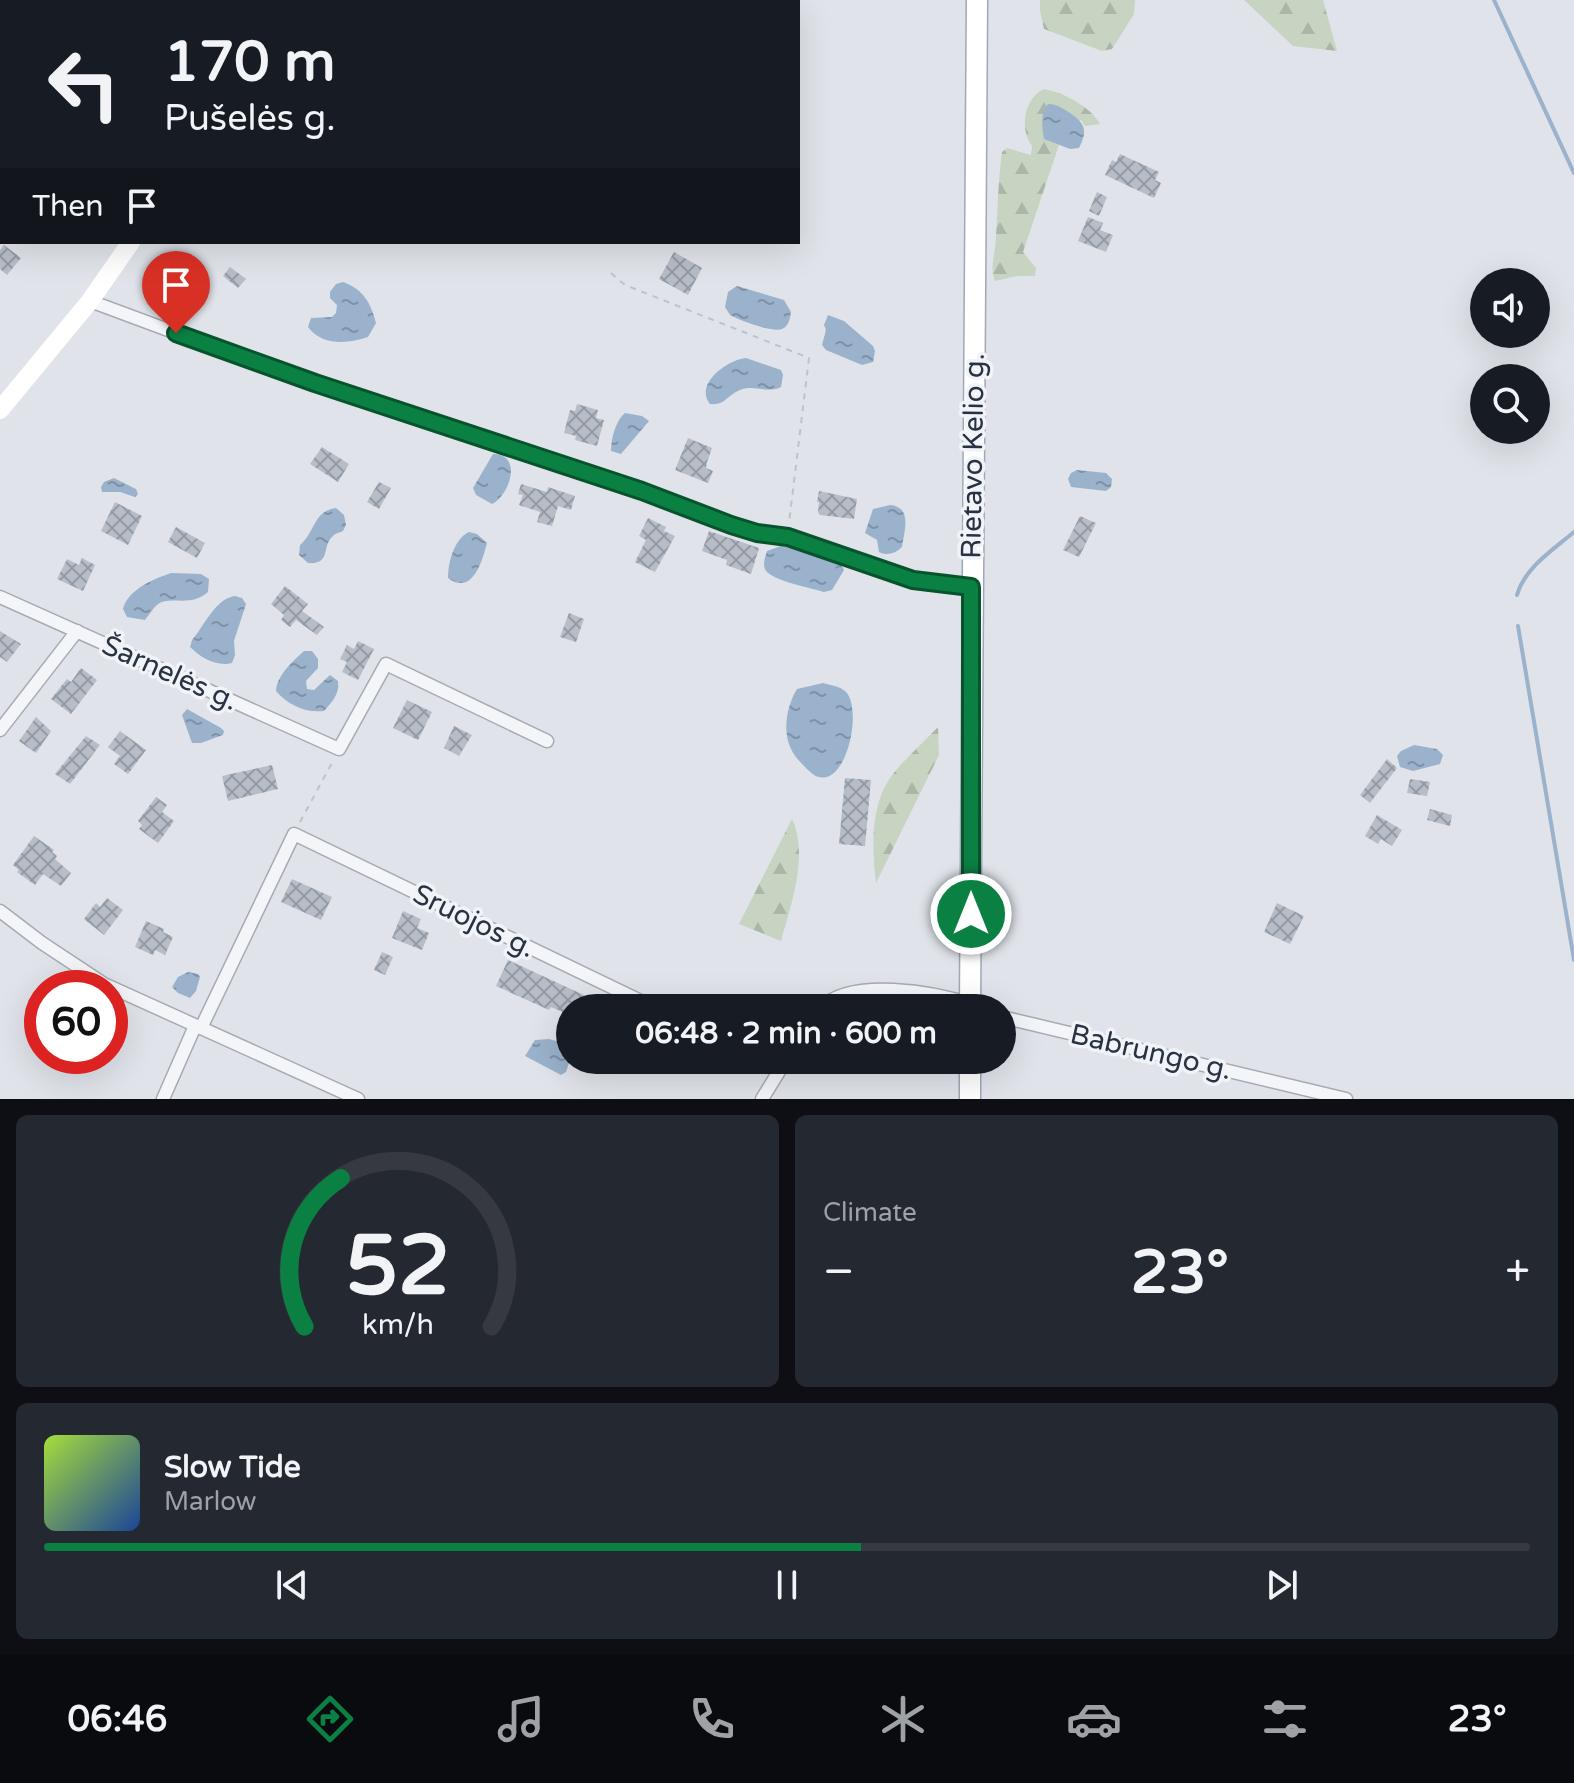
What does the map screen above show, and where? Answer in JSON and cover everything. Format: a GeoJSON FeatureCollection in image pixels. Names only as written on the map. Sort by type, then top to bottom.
{"type":"FeatureCollection","features":[{"type":"Feature","properties":{"kind":"main road","name":"Rietavo Kelio g."},"geometry":{"type":"LineString","coordinates":[[973,994],[971,587],[977,0]]}},
{"type":"Feature","properties":{"kind":"main road"},"geometry":{"type":"LineString","coordinates":[[0,410],[90,301],[130,244]]}},
{"type":"Feature","properties":{"kind":"main road"},"geometry":{"type":"LineString","coordinates":[[970,1074],[970,1099]]}},
{"type":"Feature","properties":{"kind":"street"},"geometry":{"type":"LineString","coordinates":[[90,301],[254,362],[642,491],[731,525],[757,533],[788,537],[913,580],[971,587]]}},
{"type":"Feature","properties":{"kind":"street","name":"Šarnelės g."},"geometry":{"type":"LineString","coordinates":[[0,597],[339,749]]}},
{"type":"Feature","properties":{"kind":"street"},"geometry":{"type":"LineString","coordinates":[[0,730],[77,631]]}},
{"type":"Feature","properties":{"kind":"street"},"geometry":{"type":"LineString","coordinates":[[339,749],[386,664],[547,741]]}},
{"type":"Feature","properties":{"kind":"street"},"geometry":{"type":"LineString","coordinates":[[163,1099],[294,834]]}},
{"type":"Feature","properties":{"kind":"street","name":"Sruojos g."},"geometry":{"type":"LineString","coordinates":[[294,834],[626,994]]}},
{"type":"Feature","properties":{"kind":"street"},"geometry":{"type":"LineString","coordinates":[[0,911],[104,984],[358,1099]]}},
{"type":"Feature","properties":{"kind":"street"},"geometry":{"type":"LineString","coordinates":[[843,994],[863,990],[909,994]]}},
{"type":"Feature","properties":{"kind":"street","name":"Babrungo g."},"geometry":{"type":"LineString","coordinates":[[1016,1020],[1346,1099]]}},
{"type":"Feature","properties":{"kind":"street"},"geometry":{"type":"LineString","coordinates":[[762,1099],[777,1074]]}},
{"type":"Feature","properties":{"kind":"path"},"geometry":{"type":"LineString","coordinates":[[611,273],[625,285],[809,358],[788,537]]}},
{"type":"Feature","properties":{"kind":"path"},"geometry":{"type":"LineString","coordinates":[[294,834],[339,749]]}},
{"type":"Feature","properties":{"kind":"green space"},"geometry":{"type":"Polygon","coordinates":[[[1040,0],[1135,0],[1134,14],[1112,49],[1102,51],[1044,29],[1040,0]]]}},
{"type":"Feature","properties":{"kind":"green space"},"geometry":{"type":"Polygon","coordinates":[[[1244,0],[1323,0],[1337,51],[1293,46],[1244,0]]]}},
{"type":"Feature","properties":{"kind":"green space"},"geometry":{"type":"Polygon","coordinates":[[[1044,89],[1076,101],[1100,124],[1085,126],[1081,120],[1044,138],[1059,145],[1023,252],[1036,268],[1035,276],[995,281],[993,265],[1002,152],[1007,148],[1031,155],[1026,114],[1032,99],[1044,89]]]}},
{"type":"Feature","properties":{"kind":"green space"},"geometry":{"type":"Polygon","coordinates":[[[938,727],[939,755],[876,883],[874,829],[883,789],[901,765],[938,727]]]}},
{"type":"Feature","properties":{"kind":"green space"},"geometry":{"type":"Polygon","coordinates":[[[792,819],[797,833],[799,864],[781,941],[739,924],[792,819]]]}},
{"type":"Feature","properties":{"kind":"water"},"geometry":{"type":"Polygon","coordinates":[[[1048,104],[1062,108],[1081,123],[1084,136],[1079,148],[1070,149],[1044,139],[1043,116],[1048,104]]]}},
{"type":"Feature","properties":{"kind":"water"},"geometry":{"type":"Polygon","coordinates":[[[343,282],[361,293],[372,309],[376,323],[368,337],[336,342],[320,338],[308,327],[311,318],[332,317],[336,313],[337,305],[330,298],[330,292],[336,284],[343,282]]]}},
{"type":"Feature","properties":{"kind":"water"},"geometry":{"type":"Polygon","coordinates":[[[737,286],[784,300],[791,312],[786,326],[771,329],[730,315],[725,307],[728,292],[737,286]]]}},
{"type":"Feature","properties":{"kind":"water"},"geometry":{"type":"Polygon","coordinates":[[[828,315],[844,321],[873,346],[873,362],[862,365],[826,350],[822,345],[828,315]]]}},
{"type":"Feature","properties":{"kind":"water"},"geometry":{"type":"Polygon","coordinates":[[[746,358],[781,370],[781,387],[771,390],[745,388],[723,402],[710,404],[706,396],[709,381],[730,363],[746,358]]]}},
{"type":"Feature","properties":{"kind":"water"},"geometry":{"type":"Polygon","coordinates":[[[625,413],[642,416],[649,421],[621,454],[611,451],[611,446],[617,425],[625,413]]]}},
{"type":"Feature","properties":{"kind":"water"},"geometry":{"type":"Polygon","coordinates":[[[493,454],[502,456],[511,467],[504,492],[492,504],[476,495],[473,488],[493,454]]]}},
{"type":"Feature","properties":{"kind":"water"},"geometry":{"type":"Polygon","coordinates":[[[1077,470],[1106,473],[1112,479],[1111,487],[1106,491],[1071,487],[1068,479],[1077,470]]]}},
{"type":"Feature","properties":{"kind":"water"},"geometry":{"type":"Polygon","coordinates":[[[114,478],[136,489],[138,494],[135,497],[120,492],[102,492],[104,482],[114,478]]]}},
{"type":"Feature","properties":{"kind":"water"},"geometry":{"type":"Polygon","coordinates":[[[890,505],[902,510],[905,528],[902,547],[894,553],[885,554],[879,552],[877,540],[865,533],[873,509],[890,505]]]}},
{"type":"Feature","properties":{"kind":"water"},"geometry":{"type":"Polygon","coordinates":[[[336,508],[344,515],[346,525],[343,531],[329,541],[320,561],[308,563],[299,555],[300,545],[318,518],[336,508]]]}},
{"type":"Feature","properties":{"kind":"water"},"geometry":{"type":"Polygon","coordinates":[[[469,532],[477,534],[487,543],[475,574],[464,583],[456,582],[448,578],[451,558],[459,540],[469,532]]]}},
{"type":"Feature","properties":{"kind":"water"},"geometry":{"type":"Polygon","coordinates":[[[781,546],[816,553],[839,562],[844,570],[832,590],[824,592],[784,581],[770,575],[764,566],[767,551],[781,546]]]}},
{"type":"Feature","properties":{"kind":"water"},"geometry":{"type":"Polygon","coordinates":[[[171,573],[201,574],[209,579],[208,592],[194,599],[163,602],[145,620],[127,617],[123,609],[130,596],[142,586],[171,573]]]}},
{"type":"Feature","properties":{"kind":"water"},"geometry":{"type":"Polygon","coordinates":[[[235,596],[242,598],[246,604],[234,641],[235,655],[232,663],[215,663],[190,647],[192,640],[216,607],[235,596]]]}},
{"type":"Feature","properties":{"kind":"water"},"geometry":{"type":"Polygon","coordinates":[[[304,651],[312,651],[318,659],[318,668],[306,681],[307,689],[314,690],[330,675],[338,681],[337,694],[324,711],[297,707],[276,691],[282,674],[304,651]]]}},
{"type":"Feature","properties":{"kind":"water"},"geometry":{"type":"Polygon","coordinates":[[[823,683],[846,692],[853,718],[847,752],[840,766],[831,775],[820,777],[807,769],[794,754],[788,742],[786,726],[788,710],[797,689],[823,683]]]}},
{"type":"Feature","properties":{"kind":"water"},"geometry":{"type":"Polygon","coordinates":[[[187,709],[221,728],[223,735],[192,743],[182,715],[187,709]]]}},
{"type":"Feature","properties":{"kind":"water"},"geometry":{"type":"Polygon","coordinates":[[[1414,745],[1437,749],[1443,755],[1440,764],[1413,771],[1400,767],[1397,756],[1414,745]]]}},
{"type":"Feature","properties":{"kind":"water"},"geometry":{"type":"Polygon","coordinates":[[[188,972],[200,977],[196,991],[190,998],[172,987],[178,977],[188,972]]]}},
{"type":"Feature","properties":{"kind":"water"},"geometry":{"type":"Polygon","coordinates":[[[535,1040],[556,1041],[556,1072],[525,1056],[535,1040]]]}},
{"type":"Feature","properties":{"kind":"building"},"geometry":{"type":"Polygon","coordinates":[[[1120,154],[1159,172],[1155,180],[1161,183],[1154,198],[1105,175],[1112,160],[1116,162],[1120,154]]]}},
{"type":"Feature","properties":{"kind":"building"},"geometry":{"type":"Polygon","coordinates":[[[1097,192],[1107,197],[1099,216],[1089,211],[1097,192]]]}},
{"type":"Feature","properties":{"kind":"building"},"geometry":{"type":"Polygon","coordinates":[[[1088,217],[1103,223],[1100,230],[1113,235],[1106,252],[1078,241],[1088,217]]]}},
{"type":"Feature","properties":{"kind":"building"},"geometry":{"type":"Polygon","coordinates":[[[4,245],[21,258],[7,275],[0,269],[0,250],[4,245]]]}},
{"type":"Feature","properties":{"kind":"building"},"geometry":{"type":"Polygon","coordinates":[[[674,252],[702,268],[688,295],[659,279],[674,252]]]}},
{"type":"Feature","properties":{"kind":"building"},"geometry":{"type":"Polygon","coordinates":[[[176,259],[194,273],[174,298],[156,283],[176,259]]]}},
{"type":"Feature","properties":{"kind":"building"},"geometry":{"type":"Polygon","coordinates":[[[230,267],[246,279],[238,288],[223,276],[230,267]]]}},
{"type":"Feature","properties":{"kind":"building"},"geometry":{"type":"Polygon","coordinates":[[[577,404],[598,410],[596,418],[604,420],[597,446],[575,440],[576,436],[564,433],[570,410],[575,411],[577,404]]]}},
{"type":"Feature","properties":{"kind":"building"},"geometry":{"type":"Polygon","coordinates":[[[688,438],[712,448],[706,468],[713,471],[708,483],[675,470],[688,438]]]}},
{"type":"Feature","properties":{"kind":"building"},"geometry":{"type":"Polygon","coordinates":[[[322,447],[349,464],[338,482],[310,464],[322,447]]]}},
{"type":"Feature","properties":{"kind":"building"},"geometry":{"type":"Polygon","coordinates":[[[379,482],[391,488],[379,509],[367,502],[379,482]]]}},
{"type":"Feature","properties":{"kind":"building"},"geometry":{"type":"Polygon","coordinates":[[[521,484],[547,492],[548,487],[575,496],[571,510],[558,506],[552,526],[537,522],[540,512],[519,505],[523,495],[518,494],[521,484]]]}},
{"type":"Feature","properties":{"kind":"building"},"geometry":{"type":"Polygon","coordinates":[[[819,491],[857,499],[854,519],[820,515],[817,502],[819,491]]]}},
{"type":"Feature","properties":{"kind":"building"},"geometry":{"type":"Polygon","coordinates":[[[115,502],[142,516],[128,545],[101,531],[115,502]]]}},
{"type":"Feature","properties":{"kind":"building"},"geometry":{"type":"Polygon","coordinates":[[[1080,516],[1096,523],[1079,557],[1063,550],[1080,516]]]}},
{"type":"Feature","properties":{"kind":"building"},"geometry":{"type":"Polygon","coordinates":[[[648,518],[666,527],[664,531],[675,536],[655,572],[635,562],[646,540],[639,536],[648,518]]]}},
{"type":"Feature","properties":{"kind":"building"},"geometry":{"type":"Polygon","coordinates":[[[176,527],[205,543],[197,558],[168,542],[176,527]]]}},
{"type":"Feature","properties":{"kind":"building"},"geometry":{"type":"Polygon","coordinates":[[[709,531],[759,548],[751,574],[726,565],[727,560],[702,551],[709,531]]]}},
{"type":"Feature","properties":{"kind":"building"},"geometry":{"type":"Polygon","coordinates":[[[82,558],[95,565],[83,591],[57,579],[67,559],[79,565],[82,558]]]}},
{"type":"Feature","properties":{"kind":"building"},"geometry":{"type":"Polygon","coordinates":[[[285,586],[308,604],[302,611],[324,627],[317,635],[296,620],[290,627],[281,620],[284,615],[271,604],[285,586]]]}},
{"type":"Feature","properties":{"kind":"building"},"geometry":{"type":"Polygon","coordinates":[[[569,613],[584,619],[576,642],[560,637],[569,613]]]}},
{"type":"Feature","properties":{"kind":"building"},"geometry":{"type":"Polygon","coordinates":[[[0,631],[21,644],[7,662],[0,657],[0,631]]]}},
{"type":"Feature","properties":{"kind":"building"},"geometry":{"type":"Polygon","coordinates":[[[358,641],[374,649],[358,680],[342,672],[347,662],[340,659],[347,645],[354,649],[358,641]]]}},
{"type":"Feature","properties":{"kind":"building"},"geometry":{"type":"Polygon","coordinates":[[[81,668],[97,680],[71,714],[51,699],[67,679],[71,682],[81,668]]]}},
{"type":"Feature","properties":{"kind":"building"},"geometry":{"type":"Polygon","coordinates":[[[407,700],[432,712],[418,740],[393,728],[407,700]]]}},
{"type":"Feature","properties":{"kind":"building"},"geometry":{"type":"Polygon","coordinates":[[[36,717],[51,731],[36,753],[19,741],[36,717]]]}},
{"type":"Feature","properties":{"kind":"building"},"geometry":{"type":"Polygon","coordinates":[[[454,726],[472,735],[459,756],[444,748],[454,726]]]}},
{"type":"Feature","properties":{"kind":"building"},"geometry":{"type":"Polygon","coordinates":[[[120,731],[146,750],[128,774],[114,764],[120,756],[108,747],[120,731]]]}},
{"type":"Feature","properties":{"kind":"building"},"geometry":{"type":"Polygon","coordinates":[[[86,736],[100,745],[70,784],[55,774],[86,736]]]}},
{"type":"Feature","properties":{"kind":"building"},"geometry":{"type":"Polygon","coordinates":[[[1387,759],[1397,768],[1370,803],[1360,795],[1387,759]]]}},
{"type":"Feature","properties":{"kind":"building"},"geometry":{"type":"Polygon","coordinates":[[[272,765],[278,789],[228,801],[222,776],[272,765]]]}},
{"type":"Feature","properties":{"kind":"building"},"geometry":{"type":"Polygon","coordinates":[[[845,778],[871,780],[865,846],[839,844],[845,778]]]}},
{"type":"Feature","properties":{"kind":"building"},"geometry":{"type":"Polygon","coordinates":[[[1410,779],[1430,782],[1427,796],[1407,793],[1410,779]]]}},
{"type":"Feature","properties":{"kind":"building"},"geometry":{"type":"Polygon","coordinates":[[[156,797],[167,805],[162,812],[174,821],[158,843],[139,829],[142,825],[138,821],[156,797]]]}},
{"type":"Feature","properties":{"kind":"building"},"geometry":{"type":"Polygon","coordinates":[[[1430,809],[1452,815],[1450,826],[1427,820],[1430,809]]]}},
{"type":"Feature","properties":{"kind":"building"},"geometry":{"type":"Polygon","coordinates":[[[1377,815],[1402,830],[1392,846],[1381,839],[1378,844],[1365,836],[1377,815]]]}},
{"type":"Feature","properties":{"kind":"building"},"geometry":{"type":"Polygon","coordinates":[[[34,836],[54,850],[55,859],[71,873],[61,886],[43,874],[35,885],[17,872],[19,870],[13,865],[34,836]]]}},
{"type":"Feature","properties":{"kind":"building"},"geometry":{"type":"Polygon","coordinates":[[[292,879],[332,897],[321,920],[281,902],[292,879]]]}},
{"type":"Feature","properties":{"kind":"building"},"geometry":{"type":"Polygon","coordinates":[[[107,898],[123,910],[104,935],[84,919],[96,903],[100,907],[107,898]]]}},
{"type":"Feature","properties":{"kind":"building"},"geometry":{"type":"Polygon","coordinates":[[[1277,903],[1304,916],[1290,944],[1264,932],[1277,903]]]}},
{"type":"Feature","properties":{"kind":"building"},"geometry":{"type":"Polygon","coordinates":[[[403,911],[421,919],[417,928],[429,933],[422,950],[392,938],[403,911]]]}},
{"type":"Feature","properties":{"kind":"building"},"geometry":{"type":"Polygon","coordinates":[[[146,921],[173,937],[165,955],[155,950],[153,955],[135,947],[146,921]]]}},
{"type":"Feature","properties":{"kind":"building"},"geometry":{"type":"Polygon","coordinates":[[[382,952],[393,957],[385,975],[374,970],[382,952]]]}},
{"type":"Feature","properties":{"kind":"building"},"geometry":{"type":"Polygon","coordinates":[[[508,960],[582,994],[556,994],[556,1009],[551,1007],[549,1010],[496,986],[508,960]]]}},
{"type":"Feature","properties":{"kind":"waterway"},"geometry":{"type":"LineString","coordinates":[[1494,0],[1574,173]]}},
{"type":"Feature","properties":{"kind":"waterway"},"geometry":{"type":"LineString","coordinates":[[1517,595],[1533,568],[1574,532]]}},
{"type":"Feature","properties":{"kind":"waterway"},"geometry":{"type":"LineString","coordinates":[[1518,626],[1574,960]]}},
{"type":"Feature","properties":{"kind":"route"},"geometry":{"type":"LineString","coordinates":[[176,333],[315,383],[642,491],[731,525],[757,533],[788,537],[913,580],[971,587],[971,914]]}}]}
